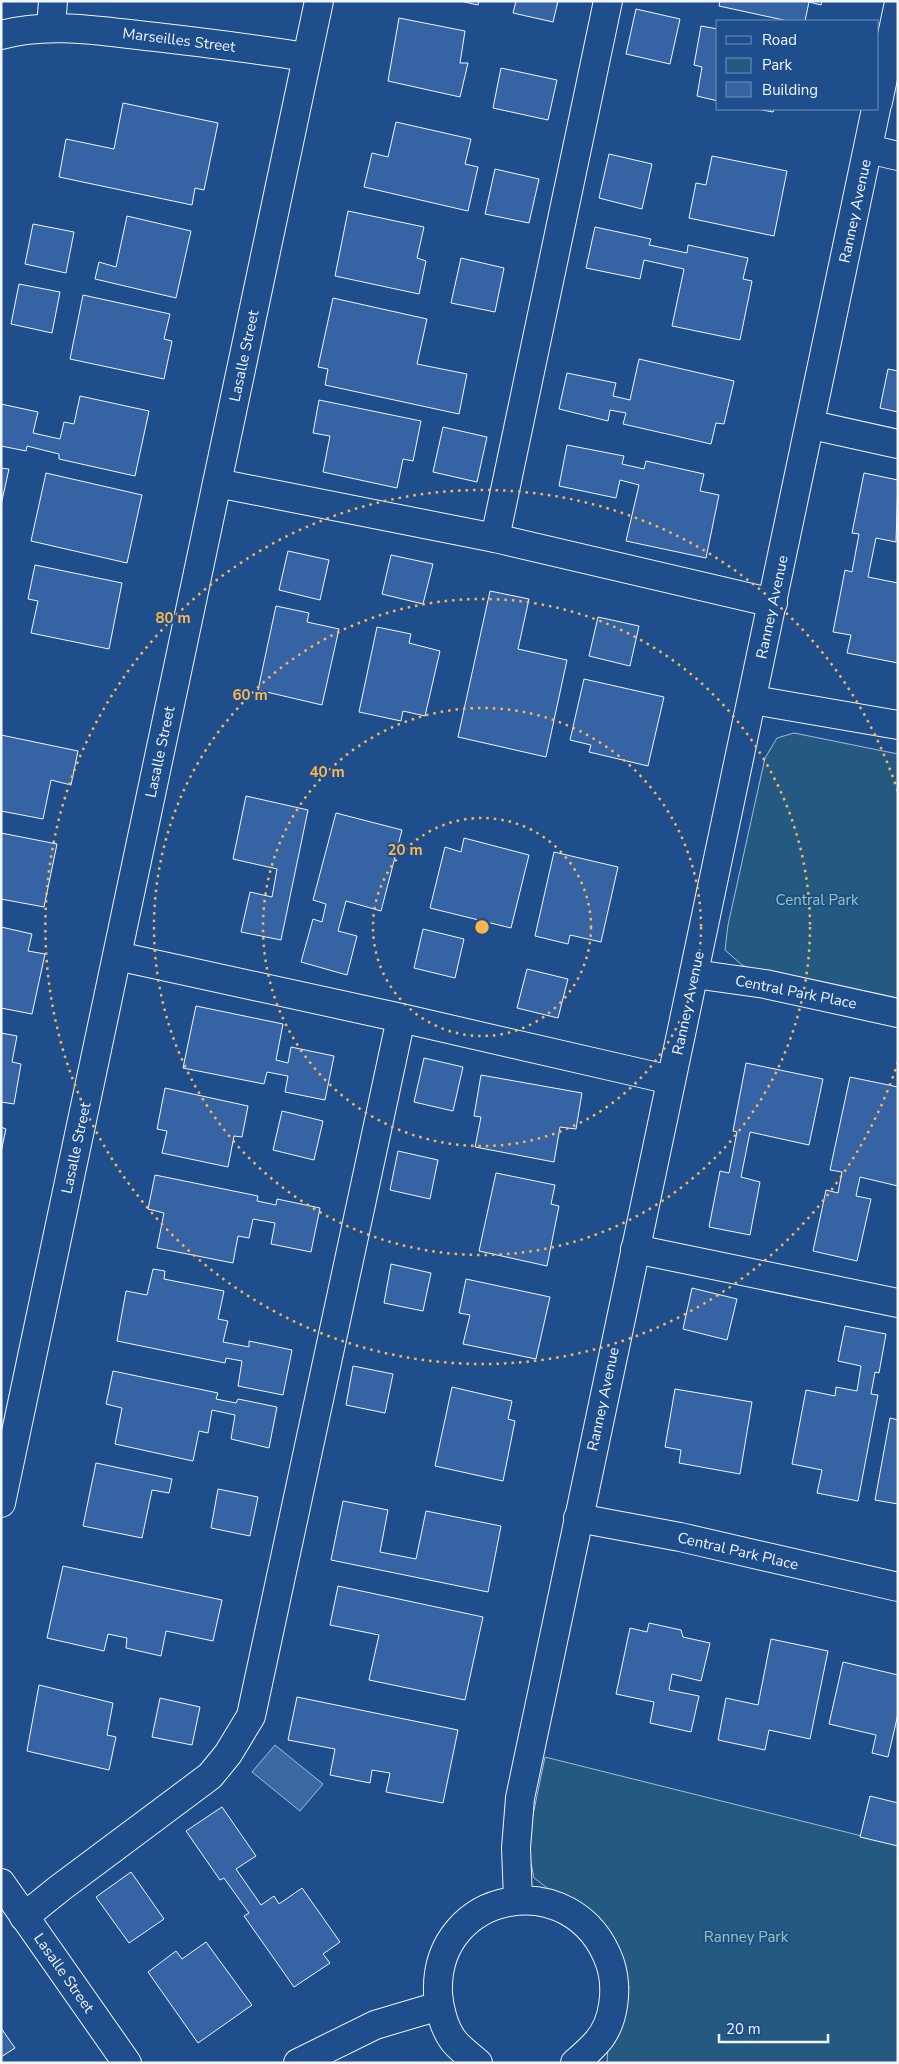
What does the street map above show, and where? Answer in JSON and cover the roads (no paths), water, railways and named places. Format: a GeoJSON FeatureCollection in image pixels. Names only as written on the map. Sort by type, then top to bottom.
{"type":"FeatureCollection","features":[{"type":"Feature","properties":{"kind":"street","name":"Lasalle Street"},"geometry":{"type":"LineString","coordinates":[[3,1490],[320,1]]}},
{"type":"Feature","properties":{"kind":"street"},"geometry":{"type":"LineString","coordinates":[[495,538],[608,1]]}},
{"type":"Feature","properties":{"kind":"street"},"geometry":{"type":"LineString","coordinates":[[879,97],[898,7]]}},
{"type":"Feature","properties":{"kind":"street","name":"Marseilles Street"},"geometry":{"type":"LineString","coordinates":[[1,35],[18,31],[52,14],[91,30],[253,48],[308,58]]}},
{"type":"Feature","properties":{"kind":"street","name":"Ranney Avenue"},"geometry":{"type":"LineString","coordinates":[[518,1900],[516,1848],[520,1798],[671,1080],[812,425],[876,110]]}},
{"type":"Feature","properties":{"kind":"street"},"geometry":{"type":"LineString","coordinates":[[868,150],[898,156]]}},
{"type":"Feature","properties":{"kind":"street"},"geometry":{"type":"LineString","coordinates":[[812,425],[898,444]]}},
{"type":"Feature","properties":{"kind":"street"},"geometry":{"type":"LineString","coordinates":[[217,482],[495,538],[773,603]]}},
{"type":"Feature","properties":{"kind":"street"},"geometry":{"type":"LineString","coordinates":[[753,700],[898,726]]}},
{"type":"Feature","properties":{"kind":"street"},"geometry":{"type":"LineString","coordinates":[[117,956],[401,1018],[671,1080]]}},
{"type":"Feature","properties":{"kind":"street","name":"Central Park Place"},"geometry":{"type":"LineString","coordinates":[[694,974],[765,984],[898,1013]]}},
{"type":"Feature","properties":{"kind":"street"},"geometry":{"type":"LineString","coordinates":[[24,1917],[210,1776],[228,1754],[251,1716],[401,1018]]}},
{"type":"Feature","properties":{"kind":"street"},"geometry":{"type":"LineString","coordinates":[[636,1249],[898,1303]]}},
{"type":"Feature","properties":{"kind":"street","name":"Central Park Place"},"geometry":{"type":"LineString","coordinates":[[578,1518],[680,1537],[898,1587]]}},
{"type":"Feature","properties":{"kind":"street","name":"Lasalle Street"},"geometry":{"type":"LineString","coordinates":[[1,1882],[127,2063]]}},
{"type":"Feature","properties":{"kind":"street"},"geometry":{"type":"LineString","coordinates":[[478,2063],[453,2040],[439,2006],[437,1976],[446,1948],[464,1924],[489,1907],[518,1900],[552,1903],[581,1919],[603,1944],[614,1976],[613,2010],[599,2040],[576,2063]]}},
{"type":"Feature","properties":{"kind":"street"},"geometry":{"type":"LineString","coordinates":[[298,2063],[375,2025],[439,2006]]}},
{"type":"Feature","properties":{"kind":"park label","name":"Central Park"},"geometry":{"type":"Point","coordinates":[817,900]}},
{"type":"Feature","properties":{"kind":"park label","name":"Ranney Park"},"geometry":{"type":"Point","coordinates":[746,1937]}}]}
